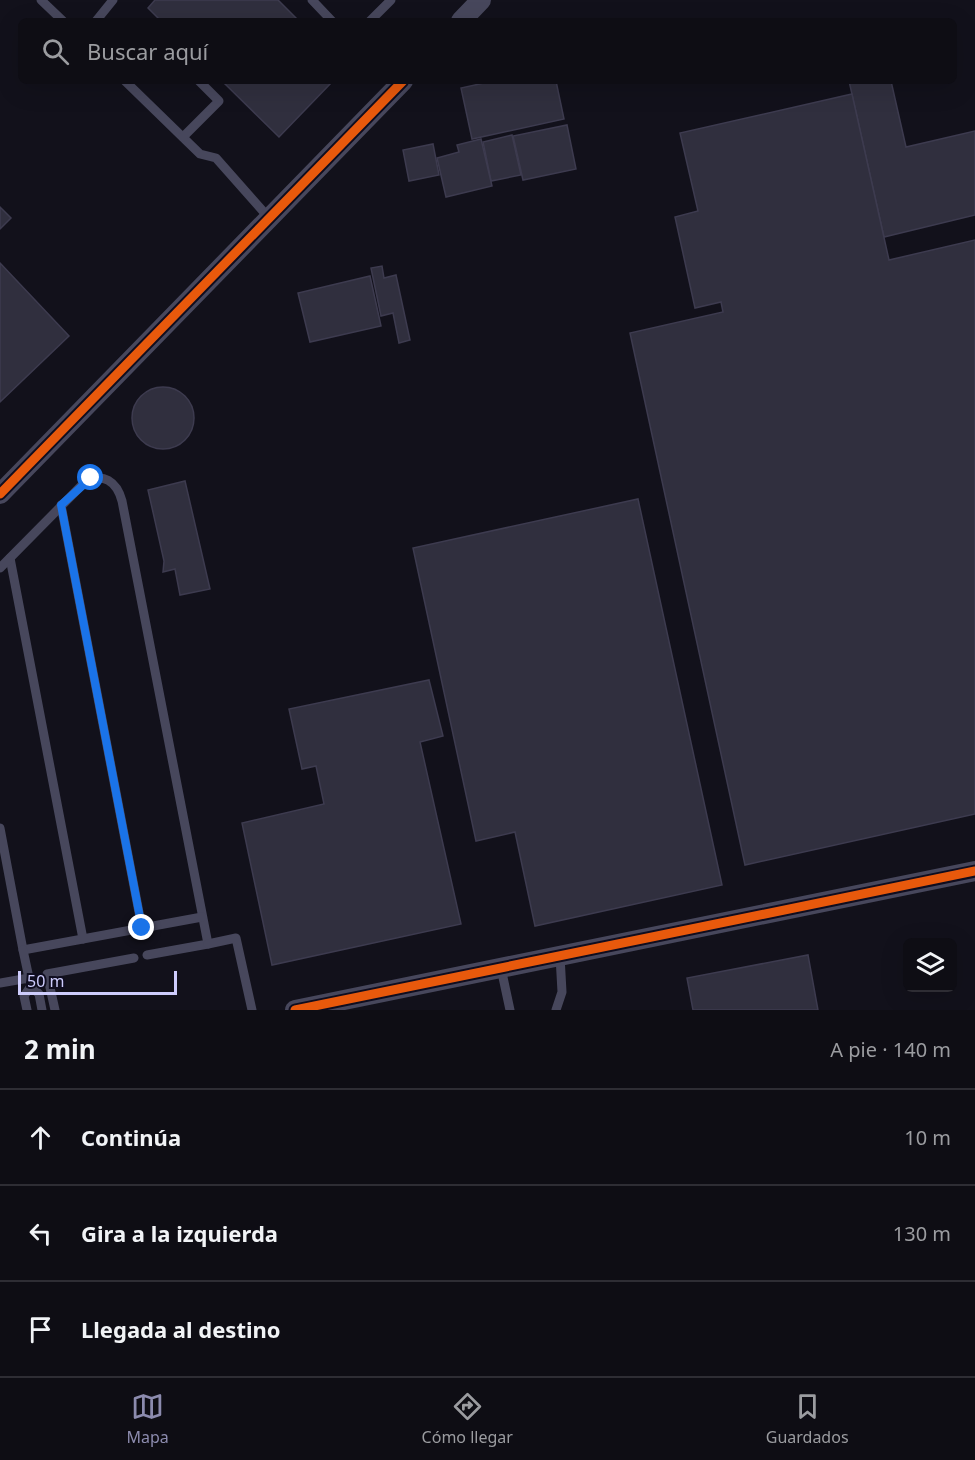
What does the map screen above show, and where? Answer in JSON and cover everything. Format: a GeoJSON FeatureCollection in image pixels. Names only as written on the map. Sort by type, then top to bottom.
{"type":"FeatureCollection","features":[{"type":"Feature","properties":{"kind":"street"},"geometry":{"type":"LineString","coordinates":[[464,18],[482,0]]}},
{"type":"Feature","properties":{"kind":"street"},"geometry":{"type":"LineString","coordinates":[[0,494],[269,218],[395,84]]}},
{"type":"Feature","properties":{"kind":"street"},"geometry":{"type":"LineString","coordinates":[[295,1010],[975,871]]}},
{"type":"Feature","properties":{"kind":"lane"},"geometry":{"type":"LineString","coordinates":[[41,0],[60,18]]}},
{"type":"Feature","properties":{"kind":"lane"},"geometry":{"type":"LineString","coordinates":[[98,18],[113,0]]}},
{"type":"Feature","properties":{"kind":"lane"},"geometry":{"type":"LineString","coordinates":[[312,0],[329,18]]}},
{"type":"Feature","properties":{"kind":"lane"},"geometry":{"type":"LineString","coordinates":[[373,18],[391,0]]}},
{"type":"Feature","properties":{"kind":"lane"},"geometry":{"type":"LineString","coordinates":[[128,84],[200,154],[216,158],[269,218]]}},
{"type":"Feature","properties":{"kind":"lane"},"geometry":{"type":"LineString","coordinates":[[183,137],[219,100],[202,84]]}},
{"type":"Feature","properties":{"kind":"lane"},"geometry":{"type":"LineString","coordinates":[[0,568],[61,505],[91,478],[109,480],[119,490],[208,944]]}},
{"type":"Feature","properties":{"kind":"lane"},"geometry":{"type":"LineString","coordinates":[[61,505],[142,928]]}},
{"type":"Feature","properties":{"kind":"lane"},"geometry":{"type":"LineString","coordinates":[[10,558],[83,939]]}},
{"type":"Feature","properties":{"kind":"lane"},"geometry":{"type":"LineString","coordinates":[[0,828],[30,982],[39,994],[42,1010]]}},
{"type":"Feature","properties":{"kind":"lane"},"geometry":{"type":"LineString","coordinates":[[23,950],[202,917]]}},
{"type":"Feature","properties":{"kind":"lane"},"geometry":{"type":"LineString","coordinates":[[147,955],[236,938],[252,1010]]}},
{"type":"Feature","properties":{"kind":"lane"},"geometry":{"type":"LineString","coordinates":[[556,1010],[562,992],[560,956]]}},
{"type":"Feature","properties":{"kind":"lane"},"geometry":{"type":"LineString","coordinates":[[55,1010],[47,974],[134,958]]}},
{"type":"Feature","properties":{"kind":"lane"},"geometry":{"type":"LineString","coordinates":[[501,968],[510,1010]]}},
{"type":"Feature","properties":{"kind":"lane"},"geometry":{"type":"LineString","coordinates":[[0,983],[30,982]]}},
{"type":"Feature","properties":{"kind":"lane"},"geometry":{"type":"LineString","coordinates":[[27,1010],[24,996],[30,982]]}},
{"type":"Feature","properties":{"kind":"building"},"geometry":{"type":"Polygon","coordinates":[[[155,0],[278,0],[296,18],[158,18],[148,8],[155,0]]]}},
{"type":"Feature","properties":{"kind":"building"},"geometry":{"type":"Polygon","coordinates":[[[225,84],[330,84],[279,137],[225,84]]]}},
{"type":"Feature","properties":{"kind":"building"},"geometry":{"type":"Polygon","coordinates":[[[479,84],[557,84],[564,119],[472,139],[461,88],[479,84]]]}},
{"type":"Feature","properties":{"kind":"building"},"geometry":{"type":"Polygon","coordinates":[[[850,84],[892,84],[906,147],[975,131],[975,215],[884,237],[850,84]]]}},
{"type":"Feature","properties":{"kind":"building"},"geometry":{"type":"Polygon","coordinates":[[[852,94],[889,260],[975,240],[975,814],[745,865],[630,333],[723,312],[721,302],[695,308],[675,217],[698,211],[680,133],[852,94]]]}},
{"type":"Feature","properties":{"kind":"building"},"geometry":{"type":"Polygon","coordinates":[[[567,125],[576,169],[523,180],[513,136],[567,125]]]}},
{"type":"Feature","properties":{"kind":"building"},"geometry":{"type":"Polygon","coordinates":[[[512,135],[521,175],[491,181],[483,142],[512,135]]]}},
{"type":"Feature","properties":{"kind":"building"},"geometry":{"type":"Polygon","coordinates":[[[481,139],[492,186],[446,197],[437,158],[459,152],[457,145],[481,139]]]}},
{"type":"Feature","properties":{"kind":"building"},"geometry":{"type":"Polygon","coordinates":[[[433,144],[439,175],[409,181],[403,150],[433,144]]]}},
{"type":"Feature","properties":{"kind":"building"},"geometry":{"type":"Polygon","coordinates":[[[0,207],[11,218],[0,229],[0,207]]]}},
{"type":"Feature","properties":{"kind":"building"},"geometry":{"type":"Polygon","coordinates":[[[0,263],[69,336],[0,402],[0,263]]]}},
{"type":"Feature","properties":{"kind":"building"},"geometry":{"type":"Polygon","coordinates":[[[382,266],[384,278],[396,275],[410,340],[399,343],[393,313],[381,316],[371,268],[382,266]]]}},
{"type":"Feature","properties":{"kind":"building"},"geometry":{"type":"Polygon","coordinates":[[[370,276],[381,326],[310,342],[298,293],[370,276]]]}},
{"type":"Feature","properties":{"kind":"building"},"geometry":{"type":"Polygon","coordinates":[[[163,387],[180,392],[185,396],[189,401],[194,418],[189,435],[185,440],[180,444],[163,449],[146,444],[141,440],[137,435],[132,418],[137,401],[141,396],[146,392],[163,387]]]}},
{"type":"Feature","properties":{"kind":"building"},"geometry":{"type":"Polygon","coordinates":[[[185,481],[210,589],[180,595],[175,569],[163,572],[164,561],[148,490],[185,481]]]}},
{"type":"Feature","properties":{"kind":"building"},"geometry":{"type":"Polygon","coordinates":[[[638,499],[722,885],[535,926],[515,832],[476,841],[413,548],[638,499]]]}},
{"type":"Feature","properties":{"kind":"building"},"geometry":{"type":"Polygon","coordinates":[[[429,680],[443,736],[420,742],[461,924],[272,965],[242,823],[324,804],[316,766],[302,769],[289,709],[429,680]]]}},
{"type":"Feature","properties":{"kind":"building"},"geometry":{"type":"Polygon","coordinates":[[[808,955],[818,1010],[693,1010],[687,978],[808,955]]]}},
{"type":"Feature","properties":{"kind":"cycle path"},"geometry":{"type":"LineString","coordinates":[[0,494],[400,84]]}},
{"type":"Feature","properties":{"kind":"cycle path"},"geometry":{"type":"LineString","coordinates":[[295,1010],[975,871]]}},
{"type":"Feature","properties":{"kind":"route"},"geometry":{"type":"LineString","coordinates":[[91,478],[61,505],[142,928]]}}]}
